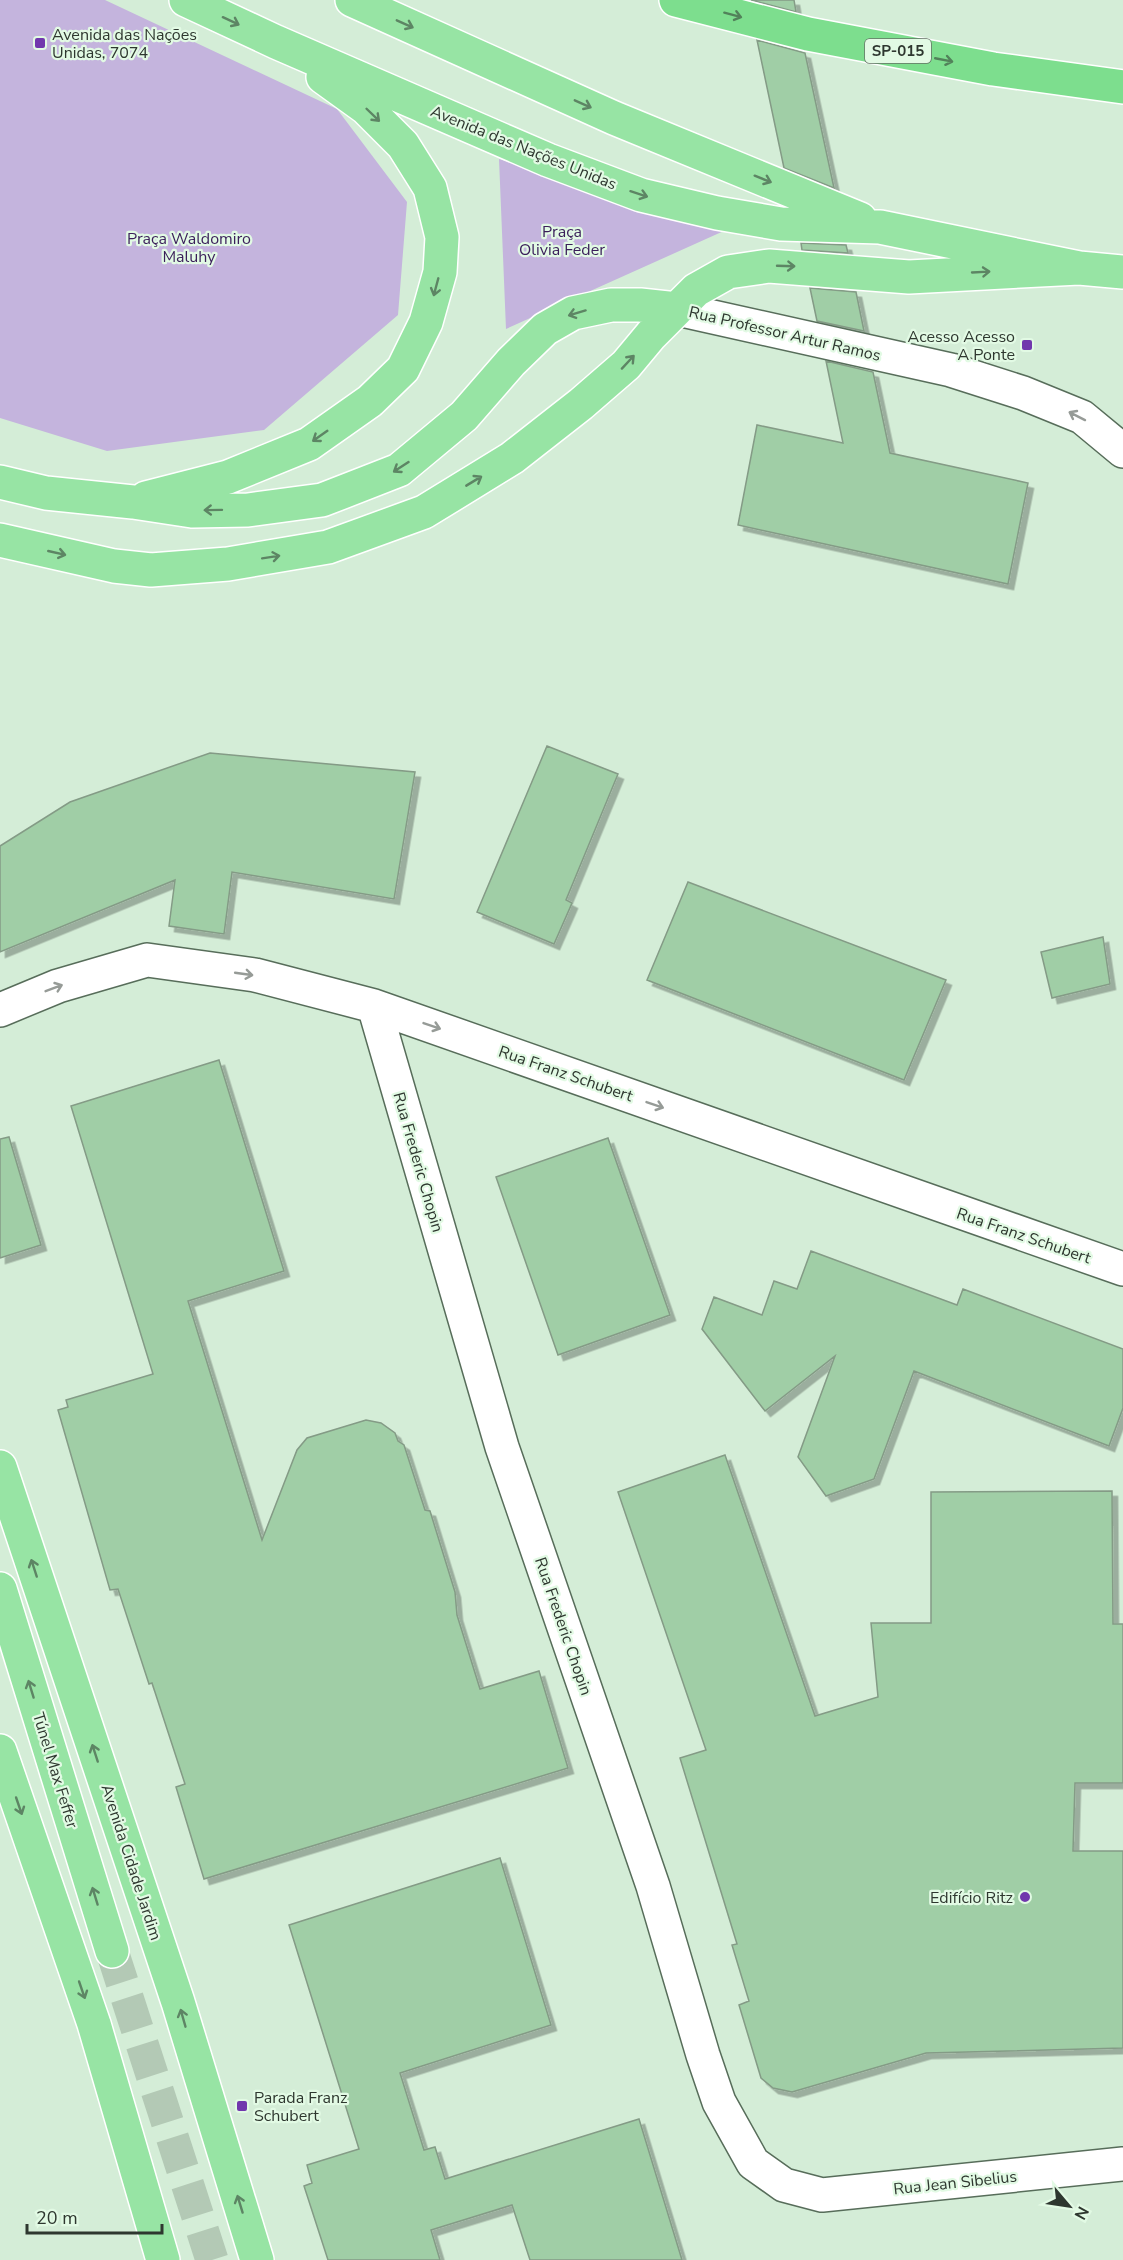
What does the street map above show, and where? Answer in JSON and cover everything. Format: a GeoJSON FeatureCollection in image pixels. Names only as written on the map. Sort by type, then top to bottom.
{"type":"FeatureCollection","features":[{"type":"Feature","properties":{"kind":"highway","name":"Avenida das Nações Unidas"},"geometry":{"type":"LineString","coordinates":[[186,0],[276,42],[548,160],[641,195],[717,213],[781,224],[880,227],[1079,268]]}},
{"type":"Feature","properties":{"kind":"highway","name":"Avenida das Nações Unidas"},"geometry":{"type":"LineString","coordinates":[[352,0],[614,118],[880,227]]}},
{"type":"Feature","properties":{"kind":"highway","name":"SP-015"},"geometry":{"type":"LineString","coordinates":[[676,0],[808,34],[993,69],[1123,87]]}},
{"type":"Feature","properties":{"kind":"highway"},"geometry":{"type":"LineString","coordinates":[[133,502],[228,477],[309,444],[370,401],[403,369],[426,322],[440,272],[442,237],[430,188],[403,146],[366,108],[276,42]]}},
{"type":"Feature","properties":{"kind":"highway"},"geometry":{"type":"LineString","coordinates":[[0,540],[114,566],[151,570],[228,564],[328,547],[424,512],[512,458],[581,404],[626,365],[696,290],[728,272],[769,266],[909,277],[1079,268],[1123,272]]}},
{"type":"Feature","properties":{"kind":"highway"},"geometry":{"type":"LineString","coordinates":[[0,482],[46,493],[192,511],[248,510],[322,500],[399,470],[464,416],[511,362],[544,330],[573,313],[611,305],[677,309]]}},
{"type":"Feature","properties":{"kind":"highway","name":"Avenida Cidade Jardim"},"geometry":{"type":"LineString","coordinates":[[0,1467],[178,2002],[257,2260]]}},
{"type":"Feature","properties":{"kind":"highway","name":"Túnel Max Feffer"},"geometry":{"type":"LineString","coordinates":[[0,1589],[112,1951]]}},
{"type":"Feature","properties":{"kind":"highway"},"geometry":{"type":"LineString","coordinates":[[0,1751],[94,2024],[181,2260]]}},
{"type":"Feature","properties":{"kind":"highway"},"geometry":{"type":"LineString","coordinates":[[94,2024],[163,2260]]}},
{"type":"Feature","properties":{"kind":"street","name":"Rua Professor Artur Ramos"},"geometry":{"type":"LineString","coordinates":[[677,309],[951,370],[1017,390],[1082,417],[1123,452]]}},
{"type":"Feature","properties":{"kind":"street","name":"Rua Franz Schubert"},"geometry":{"type":"LineString","coordinates":[[0,1010],[58,986],[147,960],[255,975],[374,1006],[1123,1269]]}},
{"type":"Feature","properties":{"kind":"street","name":"Rua Frederic Chopin"},"geometry":{"type":"LineString","coordinates":[[374,1006],[502,1447],[653,1886],[719,2102],[753,2163],[784,2185],[822,2195]]}},
{"type":"Feature","properties":{"kind":"street","name":"Rua Jean Sibelius"},"geometry":{"type":"LineString","coordinates":[[822,2195],[1123,2164]]}},
{"type":"Feature","properties":{"kind":"green space","name":"Praça Waldomiro Maluhy"},"geometry":{"type":"Polygon","coordinates":[[[0,0],[105,0],[337,109],[407,202],[398,315],[264,430],[107,451],[0,418],[0,0]]]}},
{"type":"Feature","properties":{"kind":"green space","name":"Praça Olivia Feder"},"geometry":{"type":"Polygon","coordinates":[[[499,159],[726,230],[506,329],[499,159]]]}},
{"type":"Feature","properties":{"kind":"building"},"geometry":{"type":"Polygon","coordinates":[[[751,0],[794,0],[796,12],[751,0]]]}},
{"type":"Feature","properties":{"kind":"building"},"geometry":{"type":"Polygon","coordinates":[[[757,40],[805,53],[834,188],[784,168],[757,40]]]}},
{"type":"Feature","properties":{"kind":"building"},"geometry":{"type":"Polygon","coordinates":[[[801,243],[846,245],[848,253],[802,250],[801,243]]]}},
{"type":"Feature","properties":{"kind":"building"},"geometry":{"type":"Polygon","coordinates":[[[810,288],[856,292],[864,331],[817,321],[810,288]]]}},
{"type":"Feature","properties":{"kind":"building"},"geometry":{"type":"Polygon","coordinates":[[[826,361],[873,372],[890,453],[1028,483],[1008,584],[738,525],[757,425],[843,443],[826,361]]]}},
{"type":"Feature","properties":{"kind":"building"},"geometry":{"type":"Polygon","coordinates":[[[547,746],[618,774],[566,900],[572,903],[554,944],[477,912],[547,746]]]}},
{"type":"Feature","properties":{"kind":"building"},"geometry":{"type":"Polygon","coordinates":[[[210,753],[415,772],[394,899],[232,872],[224,934],[169,926],[175,880],[0,952],[0,846],[70,802],[210,753]]]}},
{"type":"Feature","properties":{"kind":"building"},"geometry":{"type":"Polygon","coordinates":[[[688,882],[946,980],[904,1080],[647,980],[688,882]]]}},
{"type":"Feature","properties":{"kind":"building"},"geometry":{"type":"Polygon","coordinates":[[[1103,937],[1110,984],[1052,998],[1041,952],[1103,937]]]}},
{"type":"Feature","properties":{"kind":"building"},"geometry":{"type":"Polygon","coordinates":[[[219,1060],[284,1271],[188,1301],[262,1540],[297,1450],[307,1438],[366,1420],[381,1423],[395,1433],[398,1441],[404,1445],[425,1510],[430,1511],[455,1592],[457,1615],[480,1689],[539,1671],[568,1768],[204,1879],[176,1787],[185,1784],[118,1589],[110,1590],[58,1410],[68,1407],[66,1400],[153,1374],[71,1106],[219,1060]]]}},
{"type":"Feature","properties":{"kind":"building"},"geometry":{"type":"Polygon","coordinates":[[[9,1137],[41,1245],[0,1258],[0,1139],[9,1137]]]}},
{"type":"Feature","properties":{"kind":"building"},"geometry":{"type":"Polygon","coordinates":[[[608,1138],[670,1315],[558,1355],[496,1177],[608,1138]]]}},
{"type":"Feature","properties":{"kind":"building"},"geometry":{"type":"Polygon","coordinates":[[[811,1251],[957,1305],[963,1289],[1123,1349],[1123,1408],[1109,1446],[914,1371],[874,1479],[826,1496],[798,1457],[835,1356],[765,1411],[702,1329],[714,1297],[762,1315],[774,1281],[797,1289],[811,1251]]]}},
{"type":"Feature","properties":{"kind":"building"},"geometry":{"type":"Polygon","coordinates":[[[725,1455],[815,1716],[878,1697],[871,1623],[931,1623],[931,1492],[1112,1491],[1113,1624],[1123,1624],[1123,1783],[1075,1783],[1073,1851],[1123,1851],[1123,2048],[926,2053],[792,2092],[773,2088],[761,2078],[739,2005],[749,2001],[732,1945],[737,1944],[680,1758],[706,1750],[618,1492],[725,1455]]]}},
{"type":"Feature","properties":{"kind":"building"},"geometry":{"type":"Polygon","coordinates":[[[500,1858],[551,2025],[400,2073],[424,2150],[435,2147],[445,2179],[639,2119],[682,2260],[530,2260],[512,2205],[431,2230],[440,2260],[328,2260],[304,2186],[312,2183],[307,2165],[359,2149],[289,1925],[500,1858]]]}},
{"type":"Feature","properties":{"kind":"tunnel"},"geometry":{"type":"LineString","coordinates":[[112,1951],[212,2260]]}},
{"type":"Feature","properties":{"kind":"place","name":"Avenida das Nações Unidas, 7074"},"geometry":{"type":"Point","coordinates":[40,43]}},
{"type":"Feature","properties":{"kind":"place","name":"Acesso Acesso A Ponte"},"geometry":{"type":"Point","coordinates":[1027,345]}},
{"type":"Feature","properties":{"kind":"place","name":"Edifício Ritz"},"geometry":{"type":"Point","coordinates":[1025,1897]}},
{"type":"Feature","properties":{"kind":"place","name":"Parada Franz Schubert"},"geometry":{"type":"Point","coordinates":[242,2106]}}]}
